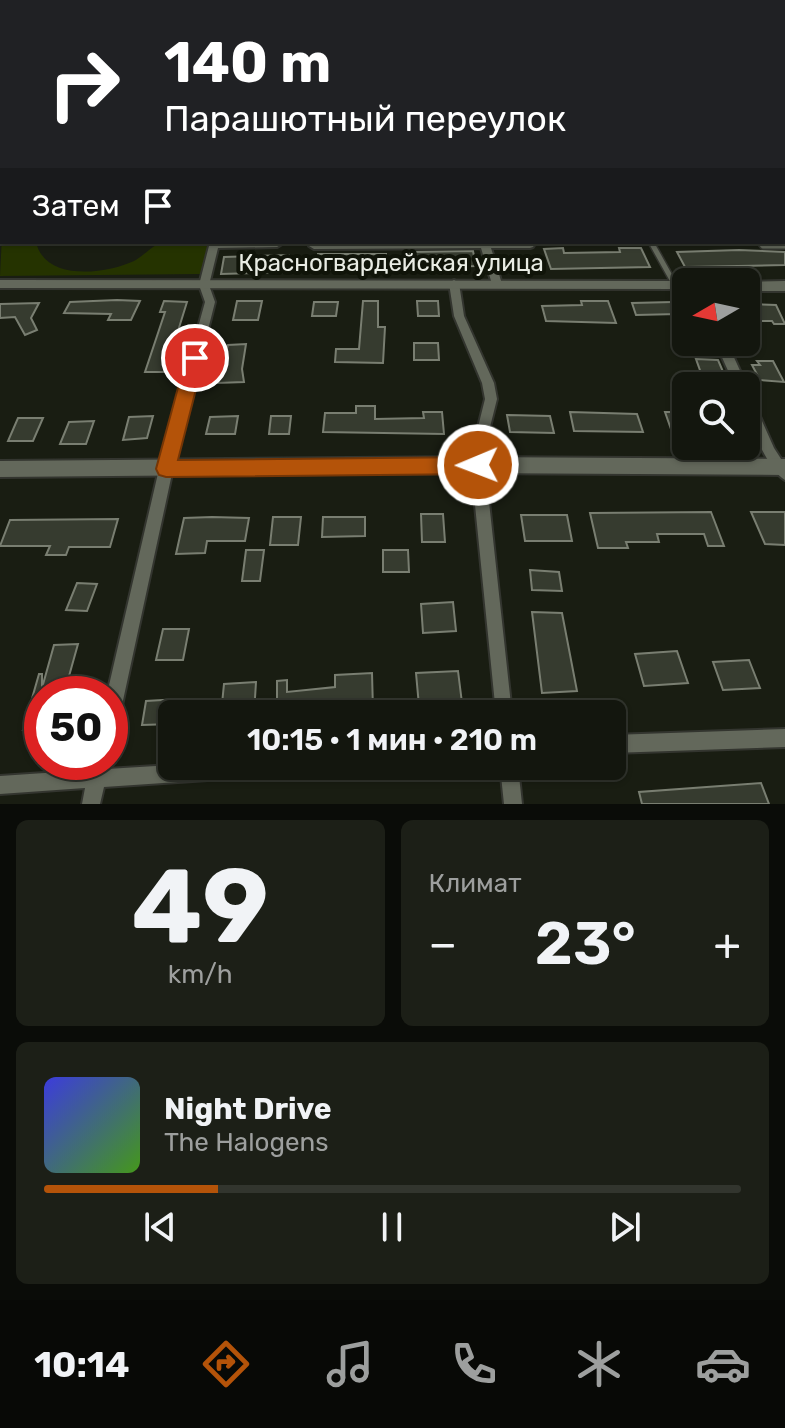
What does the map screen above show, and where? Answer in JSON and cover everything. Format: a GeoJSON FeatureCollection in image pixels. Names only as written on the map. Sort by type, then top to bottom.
{"type":"FeatureCollection","features":[{"type":"Feature","properties":{"kind":"main road"},"geometry":{"type":"LineString","coordinates":[[0,469],[478,465],[782,469]]}},
{"type":"Feature","properties":{"kind":"street"},"geometry":{"type":"LineString","coordinates":[[120,676],[166,469],[210,302],[204,285],[215,244]]}},
{"type":"Feature","properties":{"kind":"street"},"geometry":{"type":"LineString","coordinates":[[485,244],[497,284]]}},
{"type":"Feature","properties":{"kind":"street"},"geometry":{"type":"LineString","coordinates":[[314,246],[530,244]]}},
{"type":"Feature","properties":{"kind":"street"},"geometry":{"type":"LineString","coordinates":[[454,283],[459,316],[488,383],[491,399],[478,451],[478,465],[503,700]]}},
{"type":"Feature","properties":{"kind":"street","name":"Красногвардейская улица"},"geometry":{"type":"LineString","coordinates":[[0,284],[672,285]]}},
{"type":"Feature","properties":{"kind":"street"},"geometry":{"type":"LineString","coordinates":[[760,286],[785,286]]}},
{"type":"Feature","properties":{"kind":"street"},"geometry":{"type":"LineString","coordinates":[[760,426],[782,469]]}},
{"type":"Feature","properties":{"kind":"street"},"geometry":{"type":"LineString","coordinates":[[626,744],[785,738]]}},
{"type":"Feature","properties":{"kind":"street"},"geometry":{"type":"LineString","coordinates":[[128,770],[158,769]]}},
{"type":"Feature","properties":{"kind":"street"},"geometry":{"type":"LineString","coordinates":[[0,785],[35,780]]}},
{"type":"Feature","properties":{"kind":"street"},"geometry":{"type":"LineString","coordinates":[[91,804],[96,780]]}},
{"type":"Feature","properties":{"kind":"street"},"geometry":{"type":"LineString","coordinates":[[510,780],[513,804]]}},
{"type":"Feature","properties":{"kind":"lane"},"geometry":{"type":"LineString","coordinates":[[652,244],[672,273]]}},
{"type":"Feature","properties":{"kind":"lane"},"geometry":{"type":"LineString","coordinates":[[762,244],[785,246]]}},
{"type":"Feature","properties":{"kind":"green space"},"geometry":{"type":"Polygon","coordinates":[[[2,244],[37,244],[51,264],[64,269],[93,271],[122,266],[160,244],[209,244],[201,274],[0,276],[2,244]]]}},
{"type":"Feature","properties":{"kind":"building"},"geometry":{"type":"Polygon","coordinates":[[[563,248],[564,253],[620,252],[619,248],[641,248],[650,267],[551,269],[544,249],[563,248]]]}},
{"type":"Feature","properties":{"kind":"building"},"geometry":{"type":"Polygon","coordinates":[[[473,251],[476,266],[411,268],[409,252],[473,251]]]}},
{"type":"Feature","properties":{"kind":"building"},"geometry":{"type":"Polygon","coordinates":[[[677,252],[785,252],[785,265],[685,267],[677,252]]]}},
{"type":"Feature","properties":{"kind":"building"},"geometry":{"type":"Polygon","coordinates":[[[318,254],[386,254],[386,270],[316,270],[318,254]]]}},
{"type":"Feature","properties":{"kind":"building"},"geometry":{"type":"Polygon","coordinates":[[[289,255],[288,272],[221,274],[224,257],[289,255]]]}},
{"type":"Feature","properties":{"kind":"building"},"geometry":{"type":"Polygon","coordinates":[[[140,301],[131,320],[108,320],[111,314],[64,313],[70,302],[140,301]]]}},
{"type":"Feature","properties":{"kind":"building"},"geometry":{"type":"Polygon","coordinates":[[[164,301],[187,302],[178,331],[181,331],[170,372],[145,372],[165,312],[160,312],[164,301]]]}},
{"type":"Feature","properties":{"kind":"building"},"geometry":{"type":"Polygon","coordinates":[[[237,301],[262,301],[258,320],[233,320],[237,301]]]}},
{"type":"Feature","properties":{"kind":"building"},"geometry":{"type":"Polygon","coordinates":[[[363,301],[378,301],[378,327],[385,327],[383,363],[335,362],[336,349],[359,349],[363,301]]]}},
{"type":"Feature","properties":{"kind":"building"},"geometry":{"type":"Polygon","coordinates":[[[417,301],[438,301],[439,316],[418,316],[417,301]]]}},
{"type":"Feature","properties":{"kind":"building"},"geometry":{"type":"Polygon","coordinates":[[[581,301],[608,301],[616,323],[546,321],[542,306],[582,305],[581,301]]]}},
{"type":"Feature","properties":{"kind":"building"},"geometry":{"type":"Polygon","coordinates":[[[314,302],[338,302],[336,316],[312,316],[314,302]]]}},
{"type":"Feature","properties":{"kind":"building"},"geometry":{"type":"Polygon","coordinates":[[[672,302],[672,314],[636,315],[632,303],[672,302]]]}},
{"type":"Feature","properties":{"kind":"building"},"geometry":{"type":"Polygon","coordinates":[[[39,303],[31,318],[37,330],[25,335],[15,317],[0,318],[0,304],[39,303]]]}},
{"type":"Feature","properties":{"kind":"building"},"geometry":{"type":"Polygon","coordinates":[[[760,304],[776,305],[785,324],[774,324],[772,321],[760,321],[760,304]]]}},
{"type":"Feature","properties":{"kind":"building"},"geometry":{"type":"Polygon","coordinates":[[[414,343],[438,343],[439,360],[414,360],[414,343]]]}},
{"type":"Feature","properties":{"kind":"building"},"geometry":{"type":"Polygon","coordinates":[[[246,344],[242,369],[244,382],[217,383],[228,345],[246,344]]]}},
{"type":"Feature","properties":{"kind":"building"},"geometry":{"type":"Polygon","coordinates":[[[696,359],[718,360],[723,372],[701,372],[696,359]]]}},
{"type":"Feature","properties":{"kind":"building"},"geometry":{"type":"Polygon","coordinates":[[[757,361],[773,361],[784,382],[760,380],[760,372],[756,372],[752,365],[760,365],[757,361]]]}},
{"type":"Feature","properties":{"kind":"building"},"geometry":{"type":"Polygon","coordinates":[[[356,406],[375,406],[375,419],[424,418],[423,412],[442,412],[444,434],[323,432],[325,413],[356,413],[356,406]]]}},
{"type":"Feature","properties":{"kind":"building"},"geometry":{"type":"Polygon","coordinates":[[[570,412],[637,414],[643,432],[574,431],[570,412]]]}},
{"type":"Feature","properties":{"kind":"building"},"geometry":{"type":"Polygon","coordinates":[[[665,412],[672,412],[672,432],[665,412]]]}},
{"type":"Feature","properties":{"kind":"building"},"geometry":{"type":"Polygon","coordinates":[[[507,415],[550,416],[554,433],[510,432],[507,415]]]}},
{"type":"Feature","properties":{"kind":"building"},"geometry":{"type":"Polygon","coordinates":[[[153,416],[147,438],[123,440],[129,417],[153,416]]]}},
{"type":"Feature","properties":{"kind":"building"},"geometry":{"type":"Polygon","coordinates":[[[238,416],[235,434],[206,434],[210,417],[238,416]]]}},
{"type":"Feature","properties":{"kind":"building"},"geometry":{"type":"Polygon","coordinates":[[[271,416],[291,416],[289,434],[269,434],[271,416]]]}},
{"type":"Feature","properties":{"kind":"building"},"geometry":{"type":"Polygon","coordinates":[[[18,418],[43,418],[33,441],[8,441],[18,418]]]}},
{"type":"Feature","properties":{"kind":"building"},"geometry":{"type":"Polygon","coordinates":[[[94,421],[86,444],[60,444],[69,422],[94,421]]]}},
{"type":"Feature","properties":{"kind":"building"},"geometry":{"type":"Polygon","coordinates":[[[711,512],[724,546],[708,546],[704,534],[657,534],[659,542],[626,542],[628,548],[598,548],[590,513],[711,512]]]}},
{"type":"Feature","properties":{"kind":"building"},"geometry":{"type":"Polygon","coordinates":[[[751,512],[785,512],[785,545],[765,544],[751,512]]]}},
{"type":"Feature","properties":{"kind":"building"},"geometry":{"type":"Polygon","coordinates":[[[421,514],[443,514],[445,542],[422,542],[421,514]]]}},
{"type":"Feature","properties":{"kind":"building"},"geometry":{"type":"Polygon","coordinates":[[[521,515],[567,515],[572,541],[525,541],[521,515]]]}},
{"type":"Feature","properties":{"kind":"building"},"geometry":{"type":"Polygon","coordinates":[[[273,517],[301,517],[298,545],[270,545],[273,517]]]}},
{"type":"Feature","properties":{"kind":"building"},"geometry":{"type":"Polygon","coordinates":[[[323,517],[365,517],[365,536],[322,537],[323,517]]]}},
{"type":"Feature","properties":{"kind":"building"},"geometry":{"type":"Polygon","coordinates":[[[184,518],[249,518],[245,541],[207,541],[205,553],[176,554],[184,518]]]}},
{"type":"Feature","properties":{"kind":"building"},"geometry":{"type":"Polygon","coordinates":[[[118,519],[110,547],[69,547],[66,555],[46,555],[50,546],[0,546],[10,520],[118,519]]]}},
{"type":"Feature","properties":{"kind":"building"},"geometry":{"type":"Polygon","coordinates":[[[246,550],[264,550],[260,581],[242,581],[246,550]]]}},
{"type":"Feature","properties":{"kind":"building"},"geometry":{"type":"Polygon","coordinates":[[[383,550],[408,550],[409,572],[383,572],[383,550]]]}},
{"type":"Feature","properties":{"kind":"building"},"geometry":{"type":"Polygon","coordinates":[[[530,570],[559,572],[562,591],[532,590],[530,570]]]}},
{"type":"Feature","properties":{"kind":"building"},"geometry":{"type":"Polygon","coordinates":[[[77,583],[97,584],[87,611],[66,610],[77,583]]]}},
{"type":"Feature","properties":{"kind":"building"},"geometry":{"type":"Polygon","coordinates":[[[453,602],[456,631],[423,633],[421,604],[453,602]]]}},
{"type":"Feature","properties":{"kind":"building"},"geometry":{"type":"Polygon","coordinates":[[[532,612],[562,613],[577,691],[542,693],[532,612]]]}},
{"type":"Feature","properties":{"kind":"building"},"geometry":{"type":"Polygon","coordinates":[[[163,629],[189,629],[183,660],[156,660],[163,629]]]}},
{"type":"Feature","properties":{"kind":"building"},"geometry":{"type":"Polygon","coordinates":[[[78,644],[69,676],[45,676],[54,645],[78,644]]]}},
{"type":"Feature","properties":{"kind":"building"},"geometry":{"type":"Polygon","coordinates":[[[677,651],[688,683],[644,686],[635,654],[677,651]]]}},
{"type":"Feature","properties":{"kind":"building"},"geometry":{"type":"Polygon","coordinates":[[[749,660],[760,688],[723,690],[713,662],[749,660]]]}},
{"type":"Feature","properties":{"kind":"building"},"geometry":{"type":"Polygon","coordinates":[[[458,671],[462,700],[418,700],[416,673],[458,671]]]}},
{"type":"Feature","properties":{"kind":"building"},"geometry":{"type":"Polygon","coordinates":[[[372,673],[373,700],[277,700],[277,681],[287,680],[287,692],[335,687],[335,675],[372,673]]]}},
{"type":"Feature","properties":{"kind":"building"},"geometry":{"type":"Polygon","coordinates":[[[256,682],[255,700],[222,700],[224,684],[256,682]]]}},
{"type":"Feature","properties":{"kind":"building"},"geometry":{"type":"Polygon","coordinates":[[[158,700],[158,724],[142,725],[146,701],[158,700]]]}},
{"type":"Feature","properties":{"kind":"building"},"geometry":{"type":"Polygon","coordinates":[[[761,783],[769,804],[642,804],[639,792],[761,783]]]}},
{"type":"Feature","properties":{"kind":"route"},"geometry":{"type":"LineString","coordinates":[[195,358],[166,469],[478,465]]}}]}
